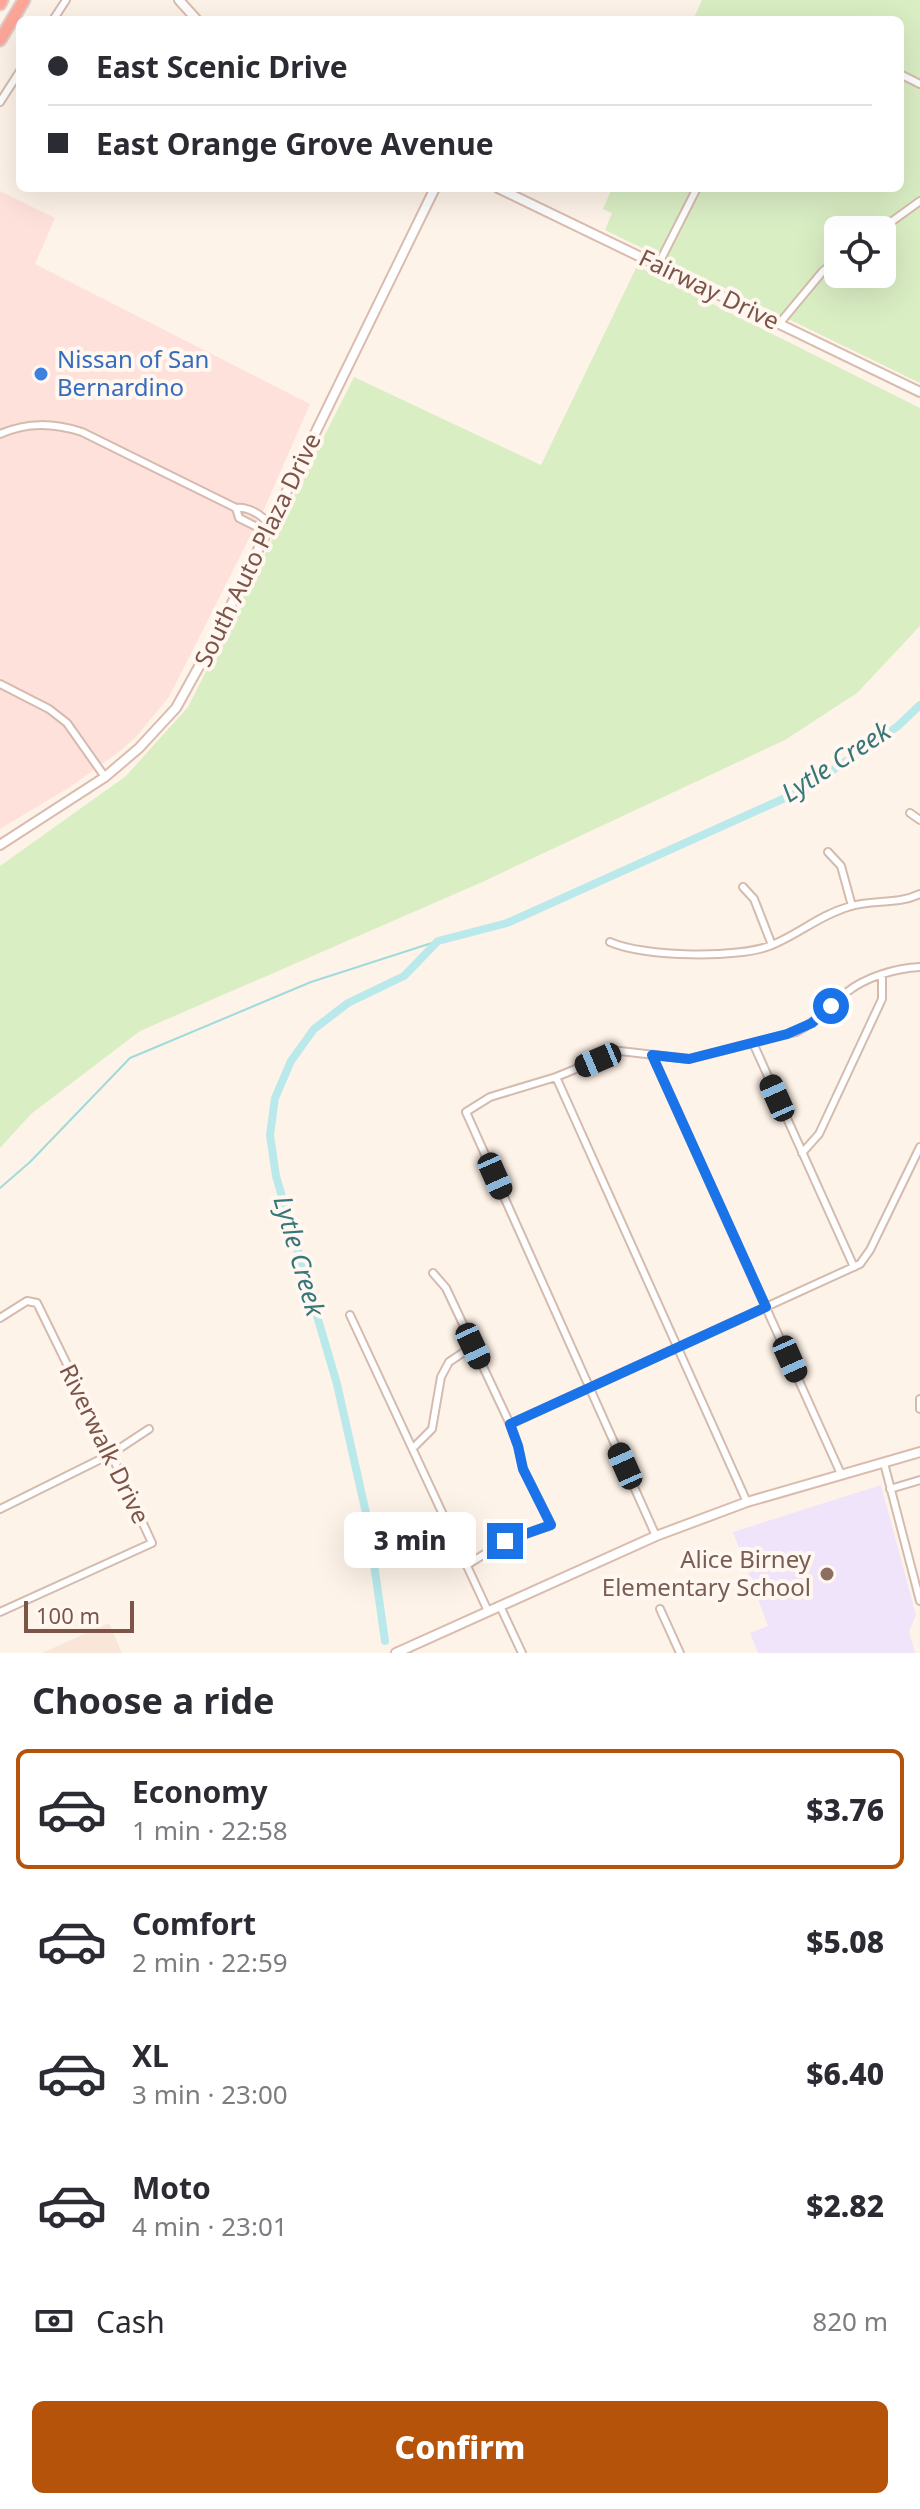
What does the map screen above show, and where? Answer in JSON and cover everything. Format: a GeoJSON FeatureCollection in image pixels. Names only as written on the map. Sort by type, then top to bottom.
{"type":"FeatureCollection","features":[{"type":"Feature","properties":{"kind":"highway"},"geometry":{"type":"LineString","coordinates":[[0,40],[24,0]]}},
{"type":"Feature","properties":{"kind":"street"},"geometry":{"type":"LineString","coordinates":[[179,0],[193,16]]}},
{"type":"Feature","properties":{"kind":"street"},"geometry":{"type":"LineString","coordinates":[[0,102],[16,77]]}},
{"type":"Feature","properties":{"kind":"street","name":"South Auto Plaza Drive"},"geometry":{"type":"LineString","coordinates":[[0,845],[105,777],[161,727],[187,690],[433,192]]}},
{"type":"Feature","properties":{"kind":"street","name":"Fairway Drive"},"geometry":{"type":"LineString","coordinates":[[506,192],[920,392]]}},
{"type":"Feature","properties":{"kind":"street"},"geometry":{"type":"LineString","coordinates":[[658,265],[695,192]]}},
{"type":"Feature","properties":{"kind":"street"},"geometry":{"type":"LineString","coordinates":[[896,218],[920,201]]}},
{"type":"Feature","properties":{"kind":"street"},"geometry":{"type":"LineString","coordinates":[[779,324],[824,270]]}},
{"type":"Feature","properties":{"kind":"street"},"geometry":{"type":"LineString","coordinates":[[0,434],[35,425],[82,432],[236,508],[242,507],[265,517],[269,525],[259,528],[239,518],[236,508]]}},
{"type":"Feature","properties":{"kind":"street"},"geometry":{"type":"LineString","coordinates":[[0,684],[49,709],[67,723],[105,777]]}},
{"type":"Feature","properties":{"kind":"street"},"geometry":{"type":"LineString","coordinates":[[910,813],[920,820]]}},
{"type":"Feature","properties":{"kind":"street"},"geometry":{"type":"LineString","coordinates":[[828,852],[841,866],[852,906]]}},
{"type":"Feature","properties":{"kind":"street"},"geometry":{"type":"LineString","coordinates":[[743,887],[754,899],[772,945]]}},
{"type":"Feature","properties":{"kind":"street"},"geometry":{"type":"LineString","coordinates":[[610,942],[625,949],[700,955],[750,953],[772,945],[818,918],[852,906],[903,901],[920,894]]}},
{"type":"Feature","properties":{"kind":"street"},"geometry":{"type":"LineString","coordinates":[[656,1536],[466,1112],[490,1097],[556,1077],[620,1051],[689,1059],[805,1028],[850,989],[882,975],[920,967]]}},
{"type":"Feature","properties":{"kind":"street"},"geometry":{"type":"LineString","coordinates":[[802,1153],[819,1134],[882,999],[882,975]]}},
{"type":"Feature","properties":{"kind":"street"},"geometry":{"type":"LineString","coordinates":[[753,1043],[854,1267]]}},
{"type":"Feature","properties":{"kind":"street"},"geometry":{"type":"LineString","coordinates":[[652,1055],[841,1474]]}},
{"type":"Feature","properties":{"kind":"street"},"geometry":{"type":"LineString","coordinates":[[556,1077],[747,1502]]}},
{"type":"Feature","properties":{"kind":"street"},"geometry":{"type":"LineString","coordinates":[[510,1424],[860,1264],[870,1250],[920,1147]]}},
{"type":"Feature","properties":{"kind":"street"},"geometry":{"type":"LineString","coordinates":[[433,1273],[446,1288],[510,1424],[523,1469],[551,1525],[505,1541],[467,1565]]}},
{"type":"Feature","properties":{"kind":"street","name":"Riverwalk Drive"},"geometry":{"type":"LineString","coordinates":[[0,1318],[27,1301],[37,1303],[152,1543],[0,1612]]}},
{"type":"Feature","properties":{"kind":"street"},"geometry":{"type":"LineString","coordinates":[[350,1315],[488,1611]]}},
{"type":"Feature","properties":{"kind":"street"},"geometry":{"type":"LineString","coordinates":[[413,1448],[432,1429],[441,1377],[449,1362],[473,1346]]}},
{"type":"Feature","properties":{"kind":"street"},"geometry":{"type":"LineString","coordinates":[[920,1399],[920,1409]]}},
{"type":"Feature","properties":{"kind":"street"},"geometry":{"type":"LineString","coordinates":[[0,1509],[111,1454],[149,1429]]}},
{"type":"Feature","properties":{"kind":"street"},"geometry":{"type":"LineString","coordinates":[[396,1653],[656,1536],[747,1502],[920,1452]]}},
{"type":"Feature","properties":{"kind":"street"},"geometry":{"type":"LineString","coordinates":[[884,1463],[920,1601]]}},
{"type":"Feature","properties":{"kind":"street"},"geometry":{"type":"LineString","coordinates":[[890,1489],[920,1480]]}},
{"type":"Feature","properties":{"kind":"street"},"geometry":{"type":"LineString","coordinates":[[500,1606],[522,1653]]}},
{"type":"Feature","properties":{"kind":"street"},"geometry":{"type":"LineString","coordinates":[[660,1609],[680,1653]]}},
{"type":"Feature","properties":{"kind":"shaded area"},"geometry":{"type":"Polygon","coordinates":[[[0,191],[55,218],[35,264],[310,404],[265,507],[169,697],[135,738],[116,754],[70,787],[0,829],[0,191]]]}},
{"type":"Feature","properties":{"kind":"shaded area","name":"Alice Birney Elementary School"},"geometry":{"type":"Polygon","coordinates":[[[881,1485],[916,1615],[909,1631],[915,1653],[758,1653],[750,1633],[768,1626],[733,1532],[881,1485]]]}},
{"type":"Feature","properties":{"kind":"shaded area"},"geometry":{"type":"Polygon","coordinates":[[[109,1623],[122,1653],[42,1653],[109,1623]]]}},
{"type":"Feature","properties":{"kind":"green space"},"geometry":{"type":"Polygon","coordinates":[[[702,0],[920,0],[920,383],[605,230],[612,213],[603,209],[610,192],[904,192],[904,16],[695,16],[702,0]]]}},
{"type":"Feature","properties":{"kind":"green space"},"geometry":{"type":"Polygon","coordinates":[[[637,266],[920,408],[920,626],[857,693],[785,740],[480,883],[140,1031],[31,1114],[0,1148],[0,866],[126,776],[188,707],[354,377],[541,465],[637,266]]]}},
{"type":"Feature","properties":{"kind":"waterway","name":"Lytle Creek"},"geometry":{"type":"LineString","coordinates":[[385,1641],[368,1522],[337,1384],[276,1176],[270,1135],[275,1098],[291,1061],[314,1029],[348,1003],[404,976],[438,941],[507,923],[805,789],[898,726],[920,705]]}},
{"type":"Feature","properties":{"kind":"waterway","name":"Lytle Creek"},"geometry":{"type":"LineString","coordinates":[[0,1188],[30,1162],[130,1058],[311,982],[438,941]]}},
{"type":"Feature","properties":{"kind":"place","name":"Nissan of San Bernardino"},"geometry":{"type":"Point","coordinates":[41,374]}},
{"type":"Feature","properties":{"kind":"place","name":"Alice Birney Elementary School"},"geometry":{"type":"Point","coordinates":[827,1574]}},
{"type":"Feature","properties":{"kind":"route"},"geometry":{"type":"LineString","coordinates":[[505,1541],[551,1525],[523,1469],[510,1424],[766,1307],[652,1055],[689,1059],[796,1032],[831,1006]]}}]}
